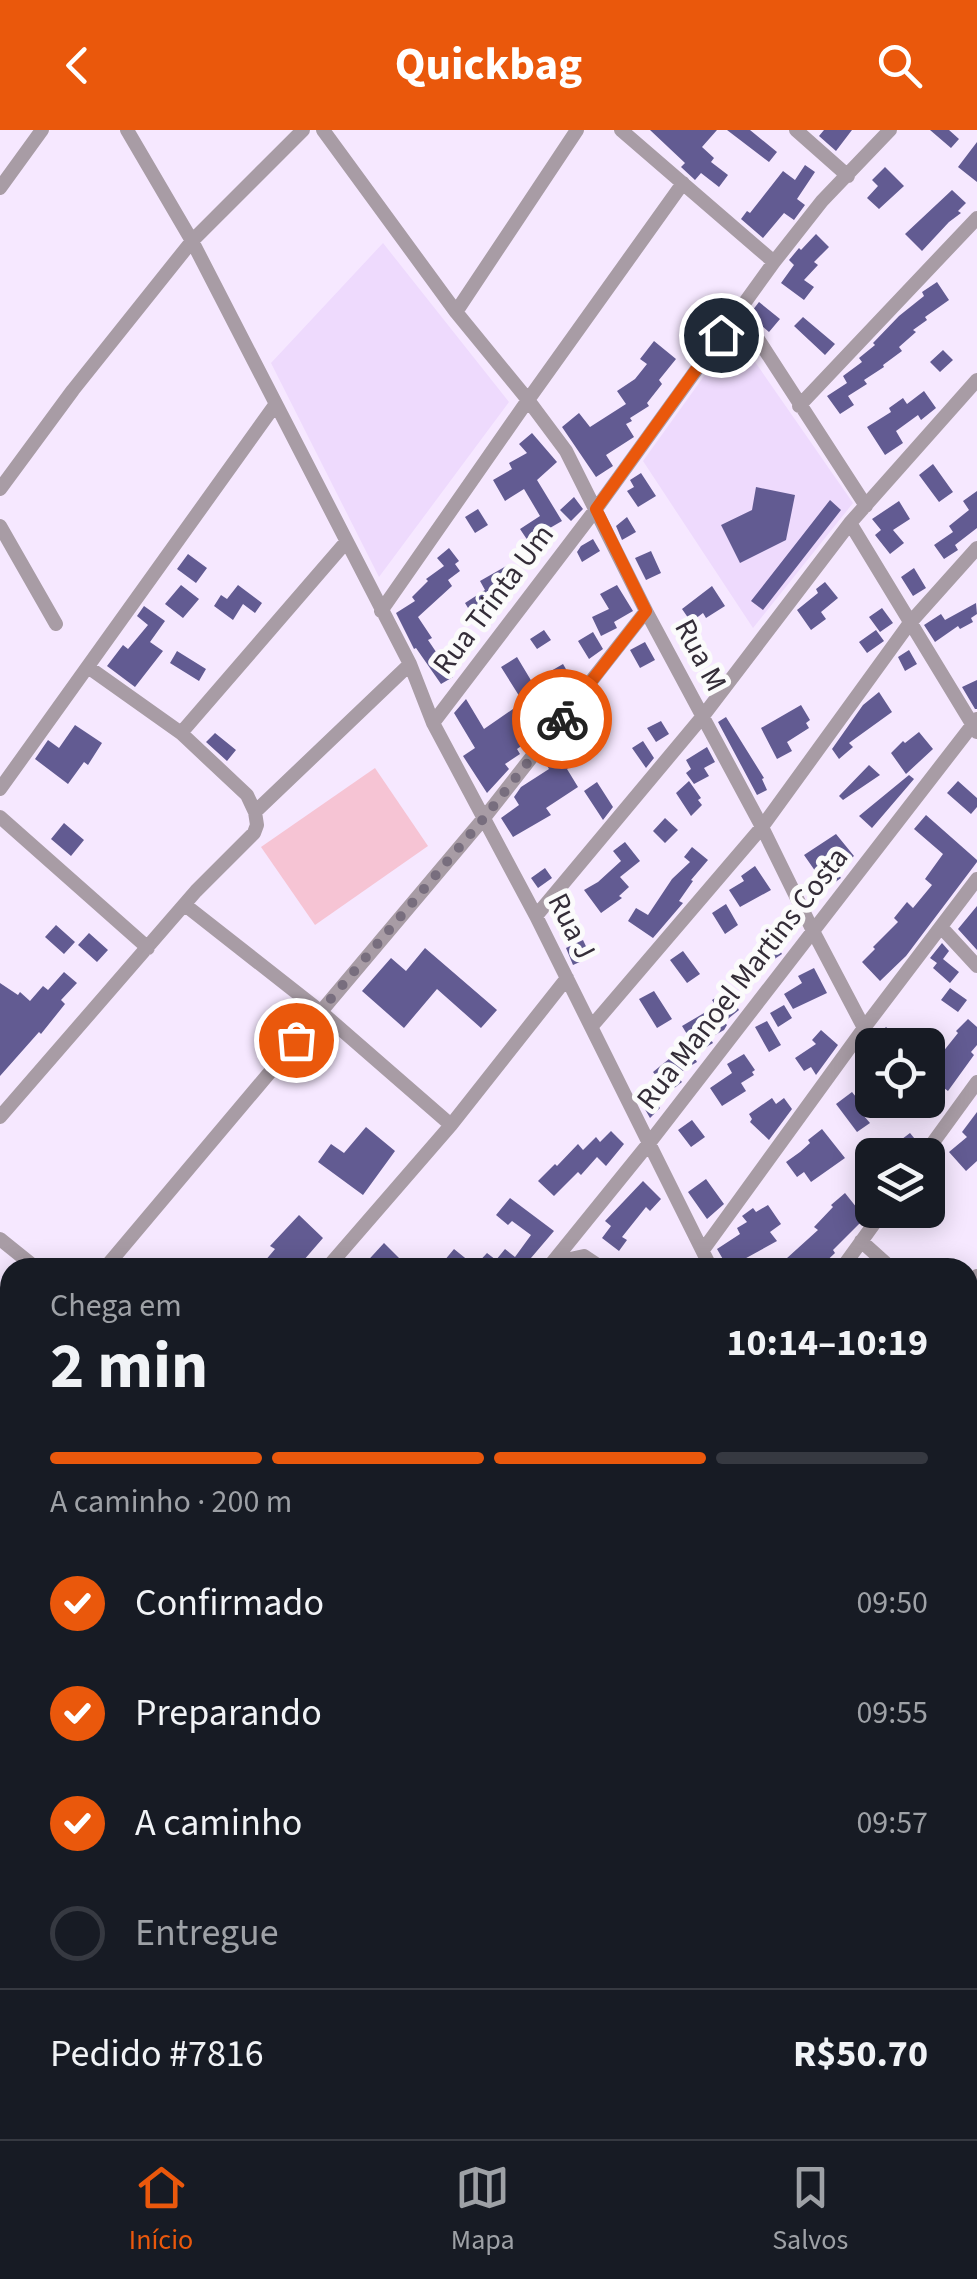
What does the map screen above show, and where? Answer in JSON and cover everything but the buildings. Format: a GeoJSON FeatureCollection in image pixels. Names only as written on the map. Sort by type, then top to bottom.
{"type":"FeatureCollection","features":[{"type":"Feature","properties":{"kind":"street"},"geometry":{"type":"LineString","coordinates":[[0,188],[42,130]]}},
{"type":"Feature","properties":{"kind":"street","name":"Rua J"},"geometry":{"type":"LineString","coordinates":[[127,130],[192,241],[410,664],[432,723],[536,916],[706,1258]]}},
{"type":"Feature","properties":{"kind":"street"},"geometry":{"type":"LineString","coordinates":[[0,488],[72,390],[192,241],[303,130]]}},
{"type":"Feature","properties":{"kind":"street","name":"Rua M"},"geometry":{"type":"LineString","coordinates":[[323,130],[456,312],[566,452],[864,1028]]}},
{"type":"Feature","properties":{"kind":"street"},"geometry":{"type":"LineString","coordinates":[[456,312],[578,130]]}},
{"type":"Feature","properties":{"kind":"street"},"geometry":{"type":"LineString","coordinates":[[621,130],[774,262]]}},
{"type":"Feature","properties":{"kind":"street"},"geometry":{"type":"LineString","coordinates":[[796,130],[848,176]]}},
{"type":"Feature","properties":{"kind":"street","name":"Rua Trinta Um"},"geometry":{"type":"LineString","coordinates":[[432,723],[596,509],[774,262],[822,201],[890,130]]}},
{"type":"Feature","properties":{"kind":"street"},"geometry":{"type":"LineString","coordinates":[[381,612],[682,183]]}},
{"type":"Feature","properties":{"kind":"street"},"geometry":{"type":"LineString","coordinates":[[799,406],[977,218]]}},
{"type":"Feature","properties":{"kind":"street"},"geometry":{"type":"LineString","coordinates":[[739,310],[866,506]]}},
{"type":"Feature","properties":{"kind":"street"},"geometry":{"type":"LineString","coordinates":[[536,916],[702,716],[850,524],[977,380]]}},
{"type":"Feature","properties":{"kind":"street"},"geometry":{"type":"LineString","coordinates":[[0,789],[275,404]]}},
{"type":"Feature","properties":{"kind":"street"},"geometry":{"type":"LineString","coordinates":[[850,524],[975,726]]}},
{"type":"Feature","properties":{"kind":"street"},"geometry":{"type":"LineString","coordinates":[[0,526],[56,624]]}},
{"type":"Feature","properties":{"kind":"street"},"geometry":{"type":"LineString","coordinates":[[180,733],[346,542]]}},
{"type":"Feature","properties":{"kind":"street"},"geometry":{"type":"LineString","coordinates":[[592,1026],[762,826],[909,624],[977,548]]}},
{"type":"Feature","properties":{"kind":"street"},"geometry":{"type":"LineString","coordinates":[[113,1258],[484,818],[646,611]]}},
{"type":"Feature","properties":{"kind":"street"},"geometry":{"type":"LineString","coordinates":[[255,812],[410,664]]}},
{"type":"Feature","properties":{"kind":"street"},"geometry":{"type":"LineString","coordinates":[[0,1117],[185,904],[254,833],[257,825],[247,795],[180,733],[88,667]]}},
{"type":"Feature","properties":{"kind":"street","name":"Rua Manoel Martins Costa"},"geometry":{"type":"LineString","coordinates":[[556,1258],[975,726]]}},
{"type":"Feature","properties":{"kind":"street"},"geometry":{"type":"LineString","coordinates":[[0,817],[148,948]]}},
{"type":"Feature","properties":{"kind":"street"},"geometry":{"type":"LineString","coordinates":[[864,1028],[977,879]]}},
{"type":"Feature","properties":{"kind":"street"},"geometry":{"type":"LineString","coordinates":[[185,904],[320,1011],[450,1125]]}},
{"type":"Feature","properties":{"kind":"street"},"geometry":{"type":"LineString","coordinates":[[941,927],[977,966]]}},
{"type":"Feature","properties":{"kind":"street"},"geometry":{"type":"LineString","coordinates":[[335,1258],[450,1125],[567,978]]}},
{"type":"Feature","properties":{"kind":"street"},"geometry":{"type":"LineString","coordinates":[[702,1250],[855,1040]]}},
{"type":"Feature","properties":{"kind":"street"},"geometry":{"type":"LineString","coordinates":[[936,1138],[977,1082]]}},
{"type":"Feature","properties":{"kind":"street"},"geometry":{"type":"LineString","coordinates":[[849,1258],[871,1228]]}},
{"type":"Feature","properties":{"kind":"street"},"geometry":{"type":"LineString","coordinates":[[0,1239],[24,1258]]}},
{"type":"Feature","properties":{"kind":"street"},"geometry":{"type":"LineString","coordinates":[[861,1241],[881,1258]]}},
{"type":"Feature","properties":{"kind":"shaded area"},"geometry":{"type":"Polygon","coordinates":[[[383,243],[509,402],[379,577],[271,363],[383,243]]]}},
{"type":"Feature","properties":{"kind":"shaded area"},"geometry":{"type":"Polygon","coordinates":[[[735,333],[853,503],[753,628],[643,461],[735,333]]]}},
{"type":"Feature","properties":{"kind":"shaded area"},"geometry":{"type":"Polygon","coordinates":[[[375,768],[428,846],[315,925],[261,847],[375,768]]]}},
{"type":"Feature","properties":{"kind":"way so far"},"geometry":{"type":"LineString","coordinates":[[296,1040],[484,818],[562,719]]}},
{"type":"Feature","properties":{"kind":"route"},"geometry":{"type":"LineString","coordinates":[[562,719],[646,611],[596,509],[721,335]]}}]}
